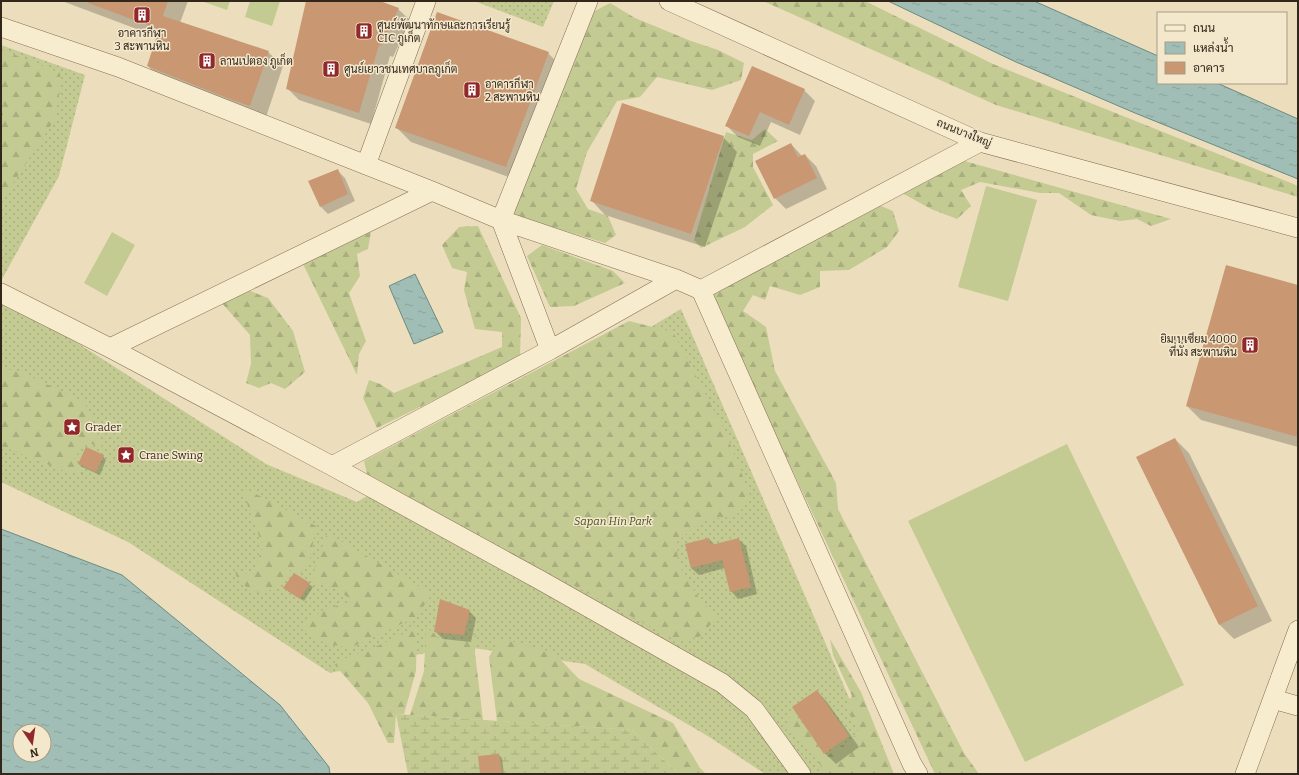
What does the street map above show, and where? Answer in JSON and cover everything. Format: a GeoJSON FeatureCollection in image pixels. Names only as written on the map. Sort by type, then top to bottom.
{"type":"FeatureCollection","features":[{"type":"Feature","properties":{"kind":"street"},"geometry":{"type":"LineString","coordinates":[[366,165],[426,1]]}},
{"type":"Feature","properties":{"kind":"street"},"geometry":{"type":"LineString","coordinates":[[550,350],[501,220],[588,1]]}},
{"type":"Feature","properties":{"kind":"street","name":"ถนนบางใหญ่"},"geometry":{"type":"LineString","coordinates":[[669,1],[980,142],[1298,228]]}},
{"type":"Feature","properties":{"kind":"street"},"geometry":{"type":"LineString","coordinates":[[1,27],[118,67],[432,191],[501,220],[676,279],[701,290],[909,757],[918,774]]}},
{"type":"Feature","properties":{"kind":"street"},"geometry":{"type":"LineString","coordinates":[[701,290],[980,142]]}},
{"type":"Feature","properties":{"kind":"street"},"geometry":{"type":"LineString","coordinates":[[110,348],[432,191]]}},
{"type":"Feature","properties":{"kind":"street"},"geometry":{"type":"LineString","coordinates":[[332,466],[550,350],[676,279]]}},
{"type":"Feature","properties":{"kind":"street"},"geometry":{"type":"LineString","coordinates":[[1,293],[110,348],[332,466],[540,580],[722,683],[754,709],[801,774]]}},
{"type":"Feature","properties":{"kind":"street"},"geometry":{"type":"LineString","coordinates":[[1245,774],[1298,630]]}},
{"type":"Feature","properties":{"kind":"street"},"geometry":{"type":"LineString","coordinates":[[1273,699],[1298,706]]}},
{"type":"Feature","properties":{"kind":"green space"},"geometry":{"type":"Polygon","coordinates":[[[201,1],[230,1],[227,10],[201,1]]]}},
{"type":"Feature","properties":{"kind":"green space"},"geometry":{"type":"Polygon","coordinates":[[[250,1],[280,1],[272,26],[245,17],[250,1]]]}},
{"type":"Feature","properties":{"kind":"green space"},"geometry":{"type":"Polygon","coordinates":[[[474,1],[554,1],[543,27],[474,1]]]}},
{"type":"Feature","properties":{"kind":"green space"},"geometry":{"type":"Polygon","coordinates":[[[763,1],[865,1],[993,64],[1298,186],[1298,197],[996,105],[763,1]]]}},
{"type":"Feature","properties":{"kind":"green space"},"geometry":{"type":"Polygon","coordinates":[[[610,3],[635,18],[691,41],[718,50],[744,63],[741,80],[712,90],[657,77],[640,97],[617,101],[587,152],[576,189],[588,209],[608,216],[616,235],[605,243],[512,215],[591,13],[610,3]]]}},
{"type":"Feature","properties":{"kind":"green space"},"geometry":{"type":"Polygon","coordinates":[[[1,45],[85,75],[59,176],[1,281],[1,45]]]}},
{"type":"Feature","properties":{"kind":"green space"},"geometry":{"type":"Polygon","coordinates":[[[1,50],[9,53],[8,55],[10,53],[60,73],[61,84],[55,119],[1,202],[1,122],[5,111],[1,96],[1,50]]]}},
{"type":"Feature","properties":{"kind":"green space"},"geometry":{"type":"Polygon","coordinates":[[[765,129],[778,141],[753,154],[753,167],[773,205],[745,227],[701,248],[694,240],[726,132],[752,140],[765,129]]]}},
{"type":"Feature","properties":{"kind":"green space"},"geometry":{"type":"Polygon","coordinates":[[[961,160],[1171,219],[1151,226],[1137,219],[1120,221],[1091,215],[1059,193],[1040,193],[980,182],[961,190],[971,206],[957,219],[931,209],[902,193],[961,160]]]}},
{"type":"Feature","properties":{"kind":"green space"},"geometry":{"type":"Polygon","coordinates":[[[986,186],[1037,200],[1008,301],[958,287],[986,186]]]}},
{"type":"Feature","properties":{"kind":"green space"},"geometry":{"type":"Polygon","coordinates":[[[876,204],[893,211],[899,231],[887,247],[849,270],[820,271],[820,287],[800,295],[770,286],[765,300],[753,295],[743,311],[766,327],[775,371],[836,483],[838,509],[964,753],[979,774],[935,774],[709,293],[876,204]]]}},
{"type":"Feature","properties":{"kind":"green space"},"geometry":{"type":"Polygon","coordinates":[[[478,226],[521,318],[520,358],[377,428],[363,398],[369,380],[380,384],[394,393],[502,347],[502,332],[475,329],[464,290],[467,272],[452,268],[442,245],[459,227],[478,226]]]}},
{"type":"Feature","properties":{"kind":"green space"},"geometry":{"type":"Polygon","coordinates":[[[112,232],[135,245],[107,296],[84,283],[112,232]]]}},
{"type":"Feature","properties":{"kind":"green space"},"geometry":{"type":"Polygon","coordinates":[[[371,232],[368,249],[357,254],[360,276],[349,293],[366,341],[359,354],[357,375],[303,264],[371,232]]]}},
{"type":"Feature","properties":{"kind":"green space"},"geometry":{"type":"Polygon","coordinates":[[[542,245],[613,271],[625,283],[574,306],[550,307],[527,256],[542,245]]]}},
{"type":"Feature","properties":{"kind":"green space"},"geometry":{"type":"Polygon","coordinates":[[[243,288],[268,298],[293,331],[305,372],[285,389],[271,383],[259,388],[246,383],[251,364],[250,335],[220,301],[243,288]]]}},
{"type":"Feature","properties":{"kind":"green space","name":"Sapan Hin Park"},"geometry":{"type":"Polygon","coordinates":[[[1,294],[266,464],[357,502],[681,309],[882,774],[765,774],[711,738],[585,664],[459,646],[330,673],[128,542],[1,482],[1,294]]]}},
{"type":"Feature","properties":{"kind":"green space"},"geometry":{"type":"Polygon","coordinates":[[[629,321],[673,332],[726,433],[751,498],[736,516],[702,520],[677,542],[678,563],[696,594],[716,617],[702,636],[677,641],[367,474],[364,461],[629,321]]]}},
{"type":"Feature","properties":{"kind":"green space"},"geometry":{"type":"Polygon","coordinates":[[[1,368],[21,372],[84,402],[95,424],[102,447],[85,442],[72,462],[84,474],[67,472],[1,446],[1,368]]]}},
{"type":"Feature","properties":{"kind":"green space"},"geometry":{"type":"Polygon","coordinates":[[[1067,444],[1184,685],[1025,762],[908,521],[1067,444]]]}},
{"type":"Feature","properties":{"kind":"green space"},"geometry":{"type":"Polygon","coordinates":[[[243,487],[316,526],[310,560],[301,573],[291,569],[276,589],[255,593],[238,581],[235,571],[253,575],[263,546],[249,510],[243,487]]]}},
{"type":"Feature","properties":{"kind":"green space"},"geometry":{"type":"Polygon","coordinates":[[[327,533],[432,594],[416,617],[350,648],[324,643],[300,628],[323,610],[353,601],[335,588],[313,582],[314,571],[327,533]]]}},
{"type":"Feature","properties":{"kind":"green space"},"geometry":{"type":"Polygon","coordinates":[[[426,626],[438,638],[465,642],[476,634],[475,653],[483,720],[410,715],[424,671],[426,626]]]}},
{"type":"Feature","properties":{"kind":"green space"},"geometry":{"type":"Polygon","coordinates":[[[417,627],[416,671],[404,714],[396,714],[394,743],[388,743],[368,703],[335,665],[338,661],[371,649],[417,627]]]}},
{"type":"Feature","properties":{"kind":"green space"},"geometry":{"type":"Polygon","coordinates":[[[499,638],[554,653],[579,679],[673,723],[700,768],[706,774],[679,774],[632,730],[497,721],[489,657],[499,638]]]}},
{"type":"Feature","properties":{"kind":"green space"},"geometry":{"type":"Polygon","coordinates":[[[830,639],[861,692],[894,774],[828,774],[788,726],[791,709],[827,756],[859,733],[845,705],[852,696],[833,655],[830,639]]]}},
{"type":"Feature","properties":{"kind":"green space"},"geometry":{"type":"Polygon","coordinates":[[[396,714],[632,730],[679,774],[408,774],[396,714]]]}},
{"type":"Feature","properties":{"kind":"water"},"geometry":{"type":"Polygon","coordinates":[[[888,1],[1034,1],[1157,56],[1157,84],[1219,84],[1298,119],[1298,179],[1135,113],[1016,62],[888,1]]]}},
{"type":"Feature","properties":{"kind":"water"},"geometry":{"type":"Polygon","coordinates":[[[415,274],[443,332],[414,344],[389,286],[415,274]]]}},
{"type":"Feature","properties":{"kind":"water"},"geometry":{"type":"Polygon","coordinates":[[[1,529],[122,575],[280,705],[329,767],[330,774],[1,774],[1,529]]]}},
{"type":"Feature","properties":{"kind":"building","name":"ลานเปตอง ภูเก็ต"},"geometry":{"type":"Polygon","coordinates":[[[88,1],[168,1],[163,16],[269,51],[250,106],[147,66],[159,29],[88,3],[88,1]]]}},
{"type":"Feature","properties":{"kind":"building","name":"ศูนย์เยาวชนเทศบาลภูเก็ต"},"geometry":{"type":"Polygon","coordinates":[[[306,1],[380,1],[399,8],[381,46],[379,45],[359,113],[286,89],[306,1]]]}},
{"type":"Feature","properties":{"kind":"building","name":"อาคารกีฬา 2 สะพานหิน"},"geometry":{"type":"Polygon","coordinates":[[[437,12],[549,52],[506,167],[395,128],[437,12]]]}},
{"type":"Feature","properties":{"kind":"building"},"geometry":{"type":"Polygon","coordinates":[[[752,66],[805,89],[789,125],[760,112],[749,136],[725,126],[752,66]]]}},
{"type":"Feature","properties":{"kind":"building"},"geometry":{"type":"Polygon","coordinates":[[[622,103],[724,136],[691,234],[590,201],[622,103]]]}},
{"type":"Feature","properties":{"kind":"building"},"geometry":{"type":"Polygon","coordinates":[[[791,143],[798,157],[805,154],[817,178],[774,199],[755,161],[791,143]]]}},
{"type":"Feature","properties":{"kind":"building"},"geometry":{"type":"Polygon","coordinates":[[[338,169],[348,194],[320,207],[308,181],[338,169]]]}},
{"type":"Feature","properties":{"kind":"building","name":"ยิมเนเซียม 4000 ที่นั่ง สะพานหิน"},"geometry":{"type":"Polygon","coordinates":[[[1226,265],[1298,285],[1298,437],[1186,406],[1226,265]]]}},
{"type":"Feature","properties":{"kind":"building"},"geometry":{"type":"Polygon","coordinates":[[[1175,438],[1258,606],[1219,625],[1136,457],[1175,438]]]}},
{"type":"Feature","properties":{"kind":"building"},"geometry":{"type":"Polygon","coordinates":[[[86,447],[104,455],[96,472],[78,464],[86,447]]]}},
{"type":"Feature","properties":{"kind":"building"},"geometry":{"type":"Polygon","coordinates":[[[709,538],[711,545],[739,538],[751,587],[730,592],[722,560],[691,568],[685,544],[709,538]]]}},
{"type":"Feature","properties":{"kind":"building"},"geometry":{"type":"Polygon","coordinates":[[[294,573],[310,583],[300,599],[283,588],[294,573]]]}},
{"type":"Feature","properties":{"kind":"building"},"geometry":{"type":"Polygon","coordinates":[[[440,599],[470,610],[464,635],[434,632],[440,599]]]}},
{"type":"Feature","properties":{"kind":"building"},"geometry":{"type":"Polygon","coordinates":[[[817,690],[849,736],[824,754],[792,707],[817,690]]]}},
{"type":"Feature","properties":{"kind":"building"},"geometry":{"type":"Polygon","coordinates":[[[499,754],[502,774],[480,774],[478,756],[499,754]]]}},
{"type":"Feature","properties":{"kind":"place","name":"อาคารกีฬา 3 สะพานหิน"},"geometry":{"type":"Point","coordinates":[142,15]}},
{"type":"Feature","properties":{"kind":"place","name":"ศูนย์พัฒนาทักษและการเรียนรู้ CIC ภูเก็ต"},"geometry":{"type":"Point","coordinates":[364,31]}},
{"type":"Feature","properties":{"kind":"place","name":"ลานเปตอง ภูเก็ต"},"geometry":{"type":"Point","coordinates":[207,61]}},
{"type":"Feature","properties":{"kind":"place","name":"ศูนย์เยาวชนเทศบาลภูเก็ต"},"geometry":{"type":"Point","coordinates":[331,69]}},
{"type":"Feature","properties":{"kind":"place","name":"อาคารกีฬา 2 สะพานหิน"},"geometry":{"type":"Point","coordinates":[472,90]}},
{"type":"Feature","properties":{"kind":"place","name":"ยิมเนเซียม 4000 ที่นั่ง สะพานหิน"},"geometry":{"type":"Point","coordinates":[1250,345]}},
{"type":"Feature","properties":{"kind":"place","name":"Grader"},"geometry":{"type":"Point","coordinates":[72,427]}},
{"type":"Feature","properties":{"kind":"place","name":"Crane Swing"},"geometry":{"type":"Point","coordinates":[126,455]}}]}
